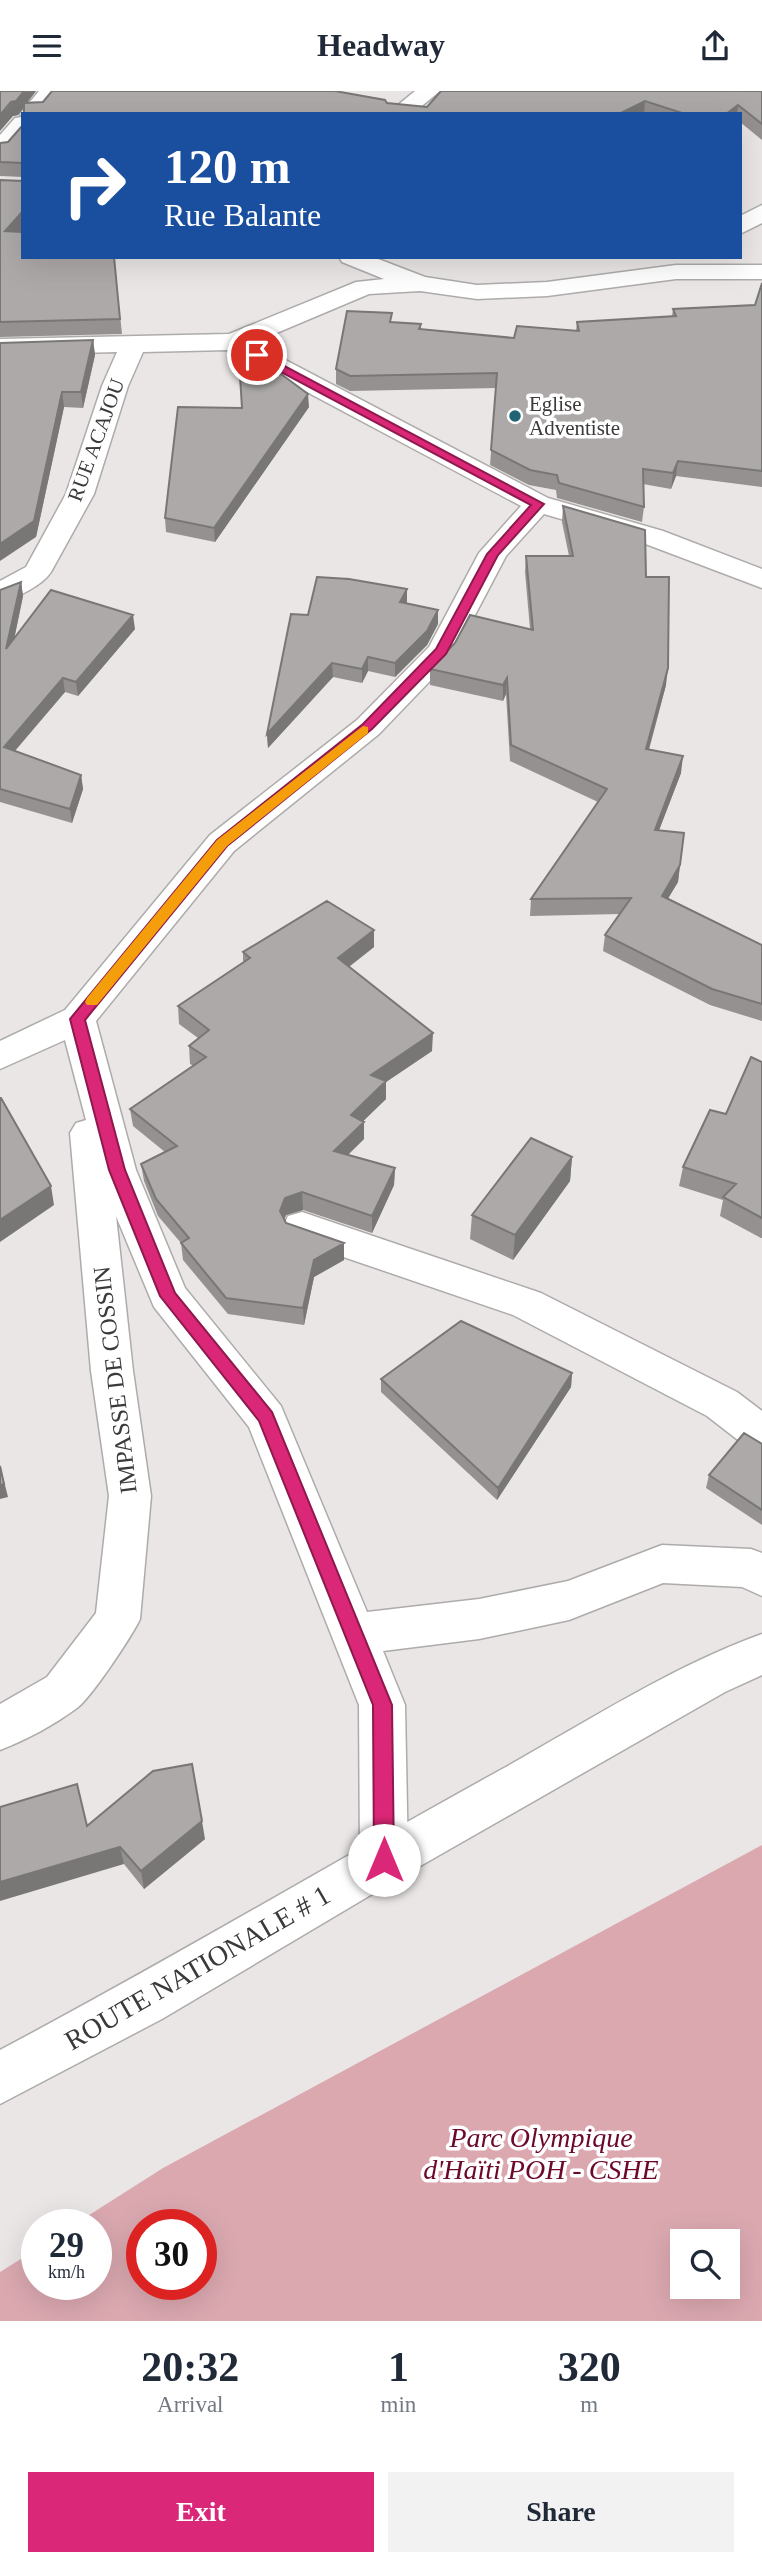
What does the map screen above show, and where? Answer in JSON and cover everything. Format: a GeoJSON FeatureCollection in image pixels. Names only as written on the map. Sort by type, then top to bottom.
{"type":"FeatureCollection","features":[{"type":"Feature","properties":{"kind":"street"},"geometry":{"type":"LineString","coordinates":[[33,112],[50,91]]}},
{"type":"Feature","properties":{"kind":"street"},"geometry":{"type":"LineString","coordinates":[[401,112],[429,91]]}},
{"type":"Feature","properties":{"kind":"street"},"geometry":{"type":"LineString","coordinates":[[0,149],[21,125]]}},
{"type":"Feature","properties":{"kind":"street"},"geometry":{"type":"LineString","coordinates":[[742,226],[762,212]]}},
{"type":"Feature","properties":{"kind":"street"},"geometry":{"type":"LineString","coordinates":[[356,259],[420,284]]}},
{"type":"Feature","properties":{"kind":"street"},"geometry":{"type":"LineString","coordinates":[[676,271],[694,259]]}},
{"type":"Feature","properties":{"kind":"street"},"geometry":{"type":"LineString","coordinates":[[0,347],[233,342],[365,287],[420,284],[477,292],[547,289],[676,271],[762,272]]}},
{"type":"Feature","properties":{"kind":"street"},"geometry":{"type":"LineString","coordinates":[[233,342],[538,504],[653,537],[762,579]]}},
{"type":"Feature","properties":{"kind":"street","name":"RUE ACAJOU"},"geometry":{"type":"LineString","coordinates":[[0,593],[37,572],[74,505],[115,386],[134,343]]}},
{"type":"Feature","properties":{"kind":"street"},"geometry":{"type":"LineString","coordinates":[[0,1056],[78,1019],[222,843],[368,726],[442,651],[493,554],[538,504]]}},
{"type":"Feature","properties":{"kind":"street"},"geometry":{"type":"LineString","coordinates":[[78,1019],[117,1170],[168,1296],[266,1417],[382,1705],[384,1860]]}},
{"type":"Feature","properties":{"kind":"street","name":"IMPASSE DE COSSIN"},"geometry":{"type":"LineString","coordinates":[[0,1729],[63,1692],[118,1619],[130,1496],[112,1371],[78,1019]]}},
{"type":"Feature","properties":{"kind":"street"},"geometry":{"type":"LineString","coordinates":[[302,1227],[527,1304],[722,1404],[762,1435]]}},
{"type":"Feature","properties":{"kind":"street"},"geometry":{"type":"LineString","coordinates":[[353,1633],[479,1619],[569,1601],[662,1564],[751,1568],[762,1577]]}},
{"type":"Feature","properties":{"kind":"street","name":"ROUTE NATIONALE # 1"},"geometry":{"type":"LineString","coordinates":[[0,2078],[144,2000],[384,1860],[709,1677],[762,1654]]}},
{"type":"Feature","properties":{"kind":"green space","name":"Parc Olympique d'Haïti POH - CSHE"},"geometry":{"type":"Polygon","coordinates":[[[762,1845],[762,2321],[0,2321],[0,2272],[21,2259],[21,2300],[112,2300],[112,2209],[99,2209],[163,2168],[762,1845]]]}},
{"type":"Feature","properties":{"kind":"building"},"geometry":{"type":"Polygon","coordinates":[[[0,91],[24,91],[0,115],[0,91]]]}},
{"type":"Feature","properties":{"kind":"building"},"geometry":{"type":"Polygon","coordinates":[[[52,91],[335,91],[385,100],[387,103],[427,107],[441,91],[762,91],[762,124],[738,105],[729,112],[679,112],[645,101],[623,112],[24,112],[24,103],[43,102],[52,91]]]}},
{"type":"Feature","properties":{"kind":"building"},"geometry":{"type":"Polygon","coordinates":[[[21,127],[21,163],[0,162],[0,143],[8,142],[21,127]]]}},
{"type":"Feature","properties":{"kind":"building"},"geometry":{"type":"Polygon","coordinates":[[[0,180],[21,181],[21,213],[5,231],[21,232],[21,259],[114,259],[120,319],[0,322],[0,180]]]}},
{"type":"Feature","properties":{"kind":"building"},"geometry":{"type":"Polygon","coordinates":[[[762,283],[762,471],[678,461],[673,473],[643,469],[644,507],[559,483],[557,475],[530,470],[491,450],[497,373],[350,376],[336,369],[347,311],[392,313],[390,322],[421,324],[419,329],[514,338],[517,326],[579,331],[577,322],[676,316],[673,309],[755,305],[762,283]]]}},
{"type":"Feature","properties":{"kind":"building"},"geometry":{"type":"Polygon","coordinates":[[[93,340],[81,392],[62,392],[34,521],[0,544],[0,343],[93,340]]]}},
{"type":"Feature","properties":{"kind":"building"},"geometry":{"type":"Polygon","coordinates":[[[281,374],[308,394],[214,528],[165,518],[178,407],[242,408],[240,376],[281,374]]]}},
{"type":"Feature","properties":{"kind":"building"},"geometry":{"type":"Polygon","coordinates":[[[563,506],[645,530],[646,577],[669,577],[668,668],[646,749],[683,756],[655,830],[684,833],[680,865],[662,896],[762,945],[762,1004],[712,989],[605,935],[631,898],[531,899],[607,789],[511,745],[507,678],[503,685],[430,669],[455,643],[470,615],[533,630],[526,556],[573,556],[563,506]]]}},
{"type":"Feature","properties":{"kind":"building"},"geometry":{"type":"Polygon","coordinates":[[[317,577],[349,579],[407,589],[400,602],[438,610],[427,631],[395,663],[368,657],[362,669],[332,663],[267,734],[291,614],[308,615],[317,577]]]}},
{"type":"Feature","properties":{"kind":"building"},"geometry":{"type":"Polygon","coordinates":[[[21,582],[6,649],[51,590],[133,615],[76,682],[63,678],[4,747],[81,775],[70,809],[0,789],[0,590],[21,582]]]}},
{"type":"Feature","properties":{"kind":"building"},"geometry":{"type":"Polygon","coordinates":[[[327,901],[374,930],[338,958],[433,1033],[371,1075],[386,1081],[351,1115],[364,1122],[334,1151],[395,1168],[372,1216],[302,1192],[285,1198],[280,1211],[286,1223],[344,1243],[314,1260],[303,1308],[226,1298],[181,1243],[189,1238],[156,1199],[141,1164],[177,1146],[130,1109],[206,1057],[189,1046],[209,1030],[178,1006],[250,958],[243,952],[327,901]]]}},
{"type":"Feature","properties":{"kind":"building"},"geometry":{"type":"Polygon","coordinates":[[[751,1057],[762,1062],[762,1218],[723,1197],[736,1184],[683,1167],[710,1110],[726,1114],[751,1057]]]}},
{"type":"Feature","properties":{"kind":"building"},"geometry":{"type":"Polygon","coordinates":[[[0,1098],[51,1186],[0,1220],[0,1098]]]}},
{"type":"Feature","properties":{"kind":"building"},"geometry":{"type":"Polygon","coordinates":[[[531,1138],[572,1157],[515,1235],[472,1215],[531,1138]]]}},
{"type":"Feature","properties":{"kind":"building"},"geometry":{"type":"Polygon","coordinates":[[[461,1321],[572,1373],[498,1488],[381,1379],[461,1321]]]}},
{"type":"Feature","properties":{"kind":"building"},"geometry":{"type":"Polygon","coordinates":[[[744,1433],[762,1444],[762,1510],[709,1475],[744,1433]]]}},
{"type":"Feature","properties":{"kind":"building"},"geometry":{"type":"Polygon","coordinates":[[[0,1466],[4,1484],[0,1485],[0,1466]]]}},
{"type":"Feature","properties":{"kind":"building"},"geometry":{"type":"Polygon","coordinates":[[[192,1764],[202,1821],[141,1871],[120,1847],[0,1882],[0,1807],[77,1784],[87,1826],[153,1771],[192,1764]]]}},
{"type":"Feature","properties":{"kind":"slow traffic"},"geometry":{"type":"LineString","coordinates":[[92,1002],[222,843],[363,730]]}},
{"type":"Feature","properties":{"kind":"place","name":"Eglise Adventiste"},"geometry":{"type":"Point","coordinates":[515,416]}},
{"type":"Feature","properties":{"kind":"route"},"geometry":{"type":"LineString","coordinates":[[257,355],[538,504],[493,554],[442,651],[368,726],[222,843],[78,1019],[117,1170],[168,1296],[266,1417],[382,1705],[384,1860]]}}]}
